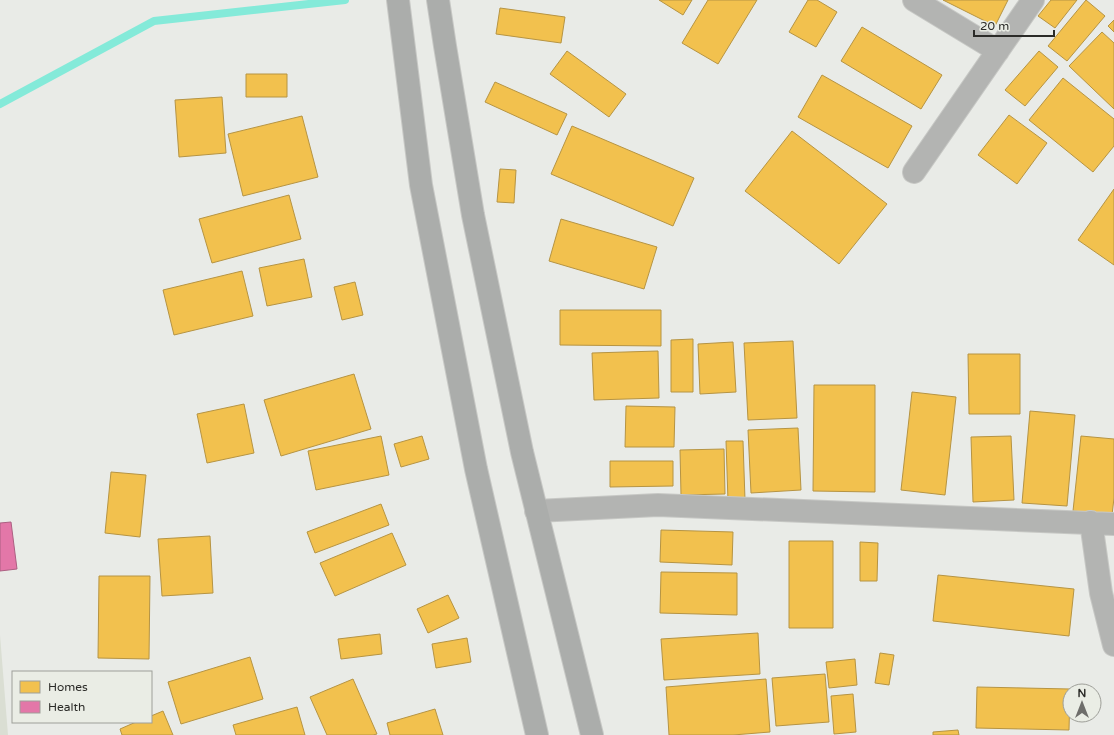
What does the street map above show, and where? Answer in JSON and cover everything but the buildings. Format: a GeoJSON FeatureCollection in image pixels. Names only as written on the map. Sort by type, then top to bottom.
{"type":"FeatureCollection","features":[{"type":"Feature","properties":{"kind":"main road"},"geometry":{"type":"LineString","coordinates":[[398,0],[421,185],[478,477],[537,735]]}},
{"type":"Feature","properties":{"kind":"main road"},"geometry":{"type":"LineString","coordinates":[[438,0],[473,215],[522,452],[592,735]]}},
{"type":"Feature","properties":{"kind":"street"},"geometry":{"type":"LineString","coordinates":[[914,0],[998,51]]}},
{"type":"Feature","properties":{"kind":"street"},"geometry":{"type":"LineString","coordinates":[[914,172],[1033,0]]}},
{"type":"Feature","properties":{"kind":"street"},"geometry":{"type":"LineString","coordinates":[[536,511],[658,505],[1114,524]]}},
{"type":"Feature","properties":{"kind":"street"},"geometry":{"type":"LineString","coordinates":[[1091,522],[1101,593],[1114,645]]}},
{"type":"Feature","properties":{"kind":"shaded area"},"geometry":{"type":"Polygon","coordinates":[[[0,635],[8,735],[0,735],[0,635]]]}},
{"type":"Feature","properties":{"kind":"waterway"},"geometry":{"type":"LineString","coordinates":[[0,104],[154,21],[345,0]]}}]}
